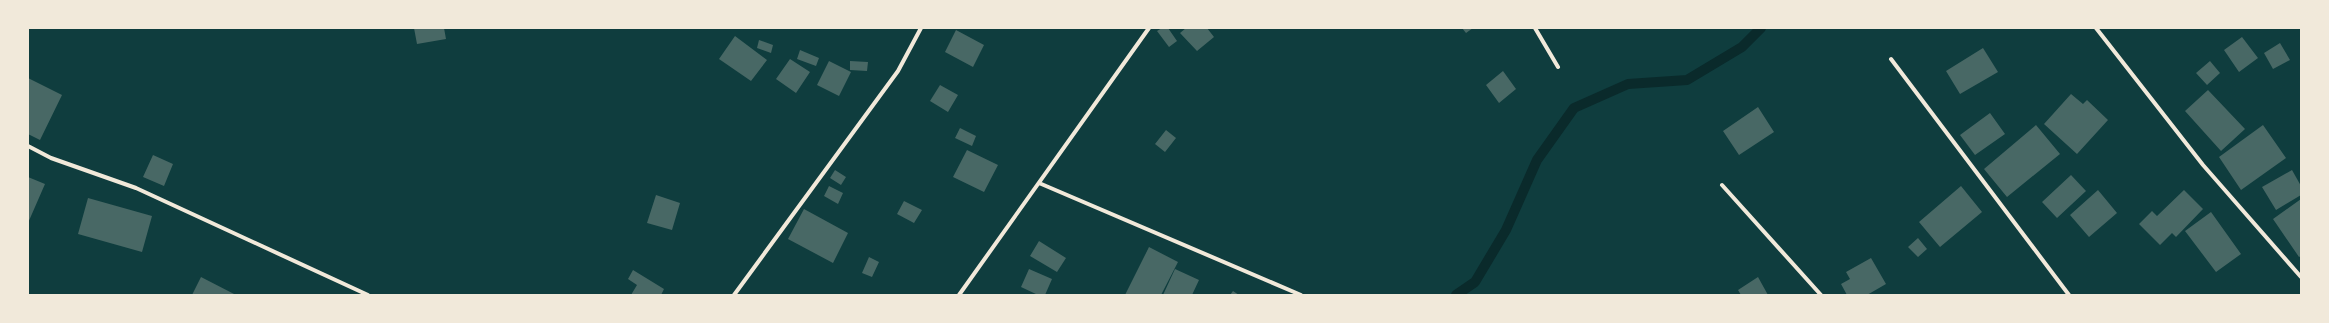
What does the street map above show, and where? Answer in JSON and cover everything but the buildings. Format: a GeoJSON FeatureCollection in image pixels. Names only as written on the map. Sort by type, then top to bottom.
{"type":"FeatureCollection","features":[{"type":"Feature","properties":{"kind":"street"},"geometry":{"type":"LineString","coordinates":[[734,295],[898,71],[921,28]]}},
{"type":"Feature","properties":{"kind":"street"},"geometry":{"type":"LineString","coordinates":[[959,295],[1149,28]]}},
{"type":"Feature","properties":{"kind":"street"},"geometry":{"type":"LineString","coordinates":[[1534,28],[1558,67]]}},
{"type":"Feature","properties":{"kind":"street"},"geometry":{"type":"LineString","coordinates":[[2096,28],[2203,165],[2301,277]]}},
{"type":"Feature","properties":{"kind":"street"},"geometry":{"type":"LineString","coordinates":[[1891,59],[2069,295]]}},
{"type":"Feature","properties":{"kind":"street"},"geometry":{"type":"LineString","coordinates":[[28,146],[51,158],[136,188],[368,295]]}},
{"type":"Feature","properties":{"kind":"street"},"geometry":{"type":"LineString","coordinates":[[1039,183],[1301,295]]}},
{"type":"Feature","properties":{"kind":"street"},"geometry":{"type":"LineString","coordinates":[[1722,185],[1821,295]]}},
{"type":"Feature","properties":{"kind":"waterway"},"geometry":{"type":"LineString","coordinates":[[1456,295],[1475,282],[1506,230],[1537,160],[1574,108],[1628,84],[1687,80],[1742,47],[1761,28]]}}]}
